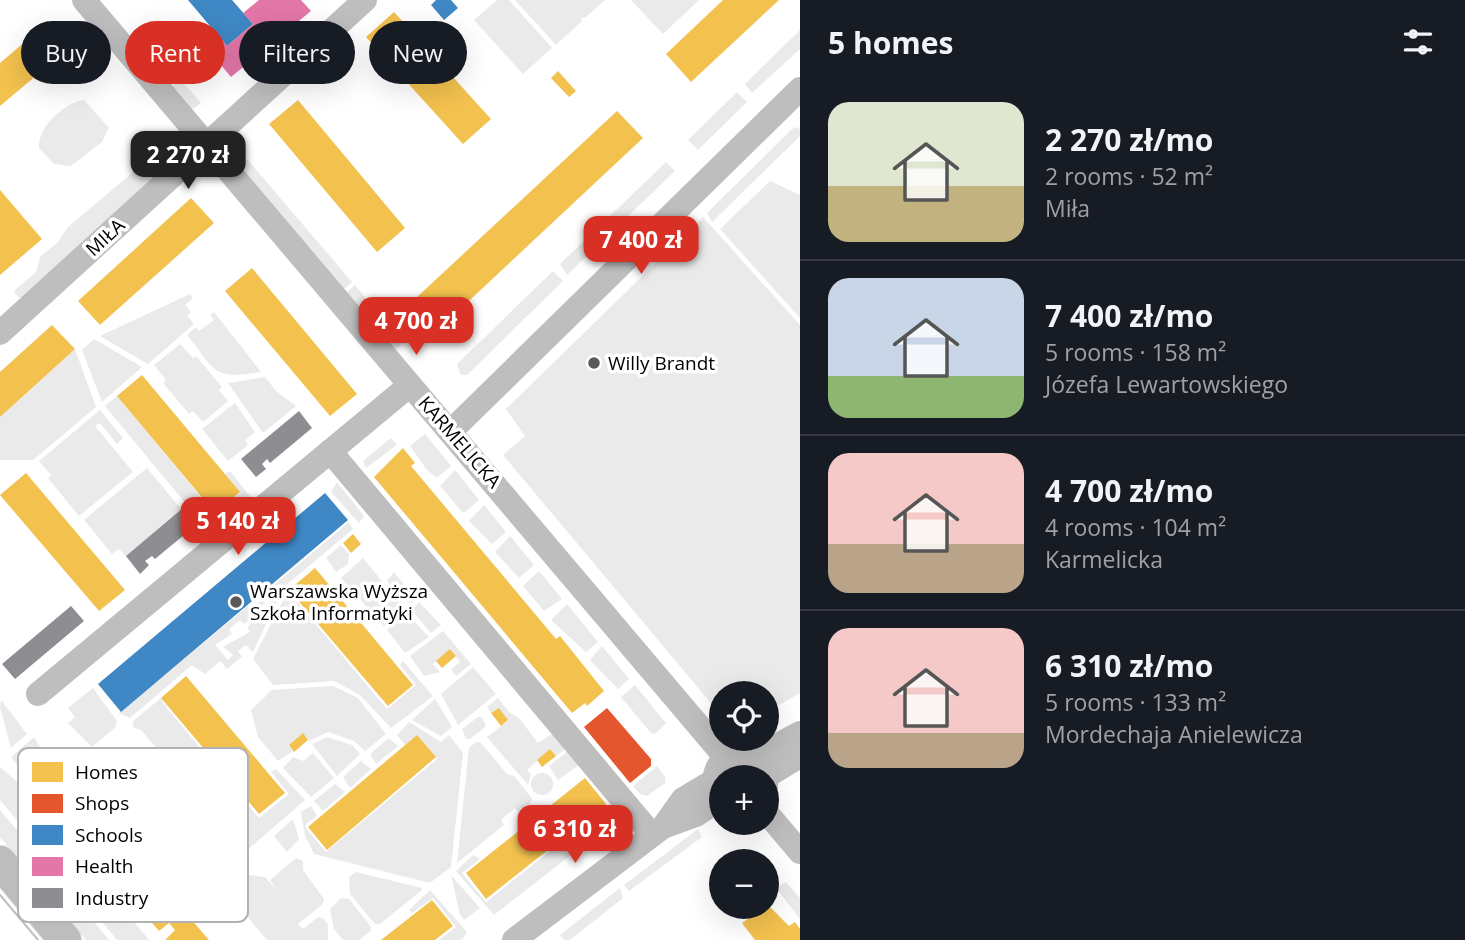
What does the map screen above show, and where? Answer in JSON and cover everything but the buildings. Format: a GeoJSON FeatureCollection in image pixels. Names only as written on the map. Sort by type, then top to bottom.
{"type":"FeatureCollection","features":[{"type":"Feature","properties":{"kind":"main road"},"geometry":{"type":"LineString","coordinates":[[0,862],[18,884]]}},
{"type":"Feature","properties":{"kind":"main road"},"geometry":{"type":"LineString","coordinates":[[50,922],[65,940]]}},
{"type":"Feature","properties":{"kind":"street","name":"KARMELICKA"},"geometry":{"type":"LineString","coordinates":[[83,0],[450,432],[709,767]]}},
{"type":"Feature","properties":{"kind":"street","name":"MIŁA"},"geometry":{"type":"LineString","coordinates":[[0,333],[365,0]]}},
{"type":"Feature","properties":{"kind":"street"},"geometry":{"type":"LineString","coordinates":[[450,432],[800,89]]}},
{"type":"Feature","properties":{"kind":"street"},"geometry":{"type":"LineString","coordinates":[[38,694],[410,385]]}},
{"type":"Feature","properties":{"kind":"street"},"geometry":{"type":"LineString","coordinates":[[330,451],[657,831]]}},
{"type":"Feature","properties":{"kind":"street"},"geometry":{"type":"LineString","coordinates":[[770,765],[800,733]]}},
{"type":"Feature","properties":{"kind":"street"},"geometry":{"type":"LineString","coordinates":[[732,765],[739,753],[753,765]]}},
{"type":"Feature","properties":{"kind":"street"},"geometry":{"type":"LineString","coordinates":[[779,766],[800,756]]}},
{"type":"Feature","properties":{"kind":"street"},"geometry":{"type":"LineString","coordinates":[[514,940],[657,831],[682,799],[709,788]]}},
{"type":"Feature","properties":{"kind":"street"},"geometry":{"type":"LineString","coordinates":[[779,827],[800,852]]}},
{"type":"Feature","properties":{"kind":"shaded area"},"geometry":{"type":"Polygon","coordinates":[[[497,0],[509,0],[552,48],[523,74],[474,20],[497,0]]]}},
{"type":"Feature","properties":{"kind":"shaded area"},"geometry":{"type":"Polygon","coordinates":[[[515,0],[605,0],[586,17],[581,18],[582,21],[556,45],[515,0]]]}},
{"type":"Feature","properties":{"kind":"shaded area"},"geometry":{"type":"Polygon","coordinates":[[[631,0],[699,0],[663,34],[631,0]]]}},
{"type":"Feature","properties":{"kind":"shaded area"},"geometry":{"type":"Polygon","coordinates":[[[800,30],[800,49],[752,93],[745,84],[800,30]]]}},
{"type":"Feature","properties":{"kind":"shaded area"},"geometry":{"type":"Polygon","coordinates":[[[174,84],[184,84],[201,103],[190,111],[170,87],[174,84]]]}},
{"type":"Feature","properties":{"kind":"shaded area"},"geometry":{"type":"Polygon","coordinates":[[[737,92],[747,102],[698,150],[688,140],[737,92]]]}},
{"type":"Feature","properties":{"kind":"shaded area"},"geometry":{"type":"Polygon","coordinates":[[[84,100],[109,128],[102,142],[71,166],[54,164],[39,148],[43,132],[61,111],[84,100]]]}},
{"type":"Feature","properties":{"kind":"shaded area"},"geometry":{"type":"Polygon","coordinates":[[[794,127],[800,129],[800,136],[712,222],[707,213],[794,127]]]}},
{"type":"Feature","properties":{"kind":"shaded area"},"geometry":{"type":"Polygon","coordinates":[[[169,142],[179,153],[24,297],[18,297],[14,291],[36,272],[40,257],[57,243],[68,227],[169,142]]]}},
{"type":"Feature","properties":{"kind":"shaded area"},"geometry":{"type":"Polygon","coordinates":[[[247,159],[352,282],[343,290],[239,166],[247,159]]]}},
{"type":"Feature","properties":{"kind":"shaded area"},"geometry":{"type":"Polygon","coordinates":[[[666,162],[675,171],[567,275],[560,264],[666,162]]]}},
{"type":"Feature","properties":{"kind":"shaded area"},"geometry":{"type":"Polygon","coordinates":[[[770,181],[800,195],[800,318],[720,229],[770,181]]]}},
{"type":"Feature","properties":{"kind":"shaded area"},"geometry":{"type":"Polygon","coordinates":[[[703,217],[800,325],[800,693],[779,705],[779,681],[709,681],[709,701],[503,455],[525,436],[506,409],[703,217]]]}},
{"type":"Feature","properties":{"kind":"shaded area"},"geometry":{"type":"Polygon","coordinates":[[[553,271],[563,281],[467,375],[461,375],[457,364],[553,271]]]}},
{"type":"Feature","properties":{"kind":"shaded area"},"geometry":{"type":"Polygon","coordinates":[[[355,285],[378,313],[369,321],[346,293],[355,285]]]}},
{"type":"Feature","properties":{"kind":"shaded area"},"geometry":{"type":"Polygon","coordinates":[[[190,294],[193,298],[185,305],[191,312],[187,316],[194,324],[148,364],[100,336],[190,294]]]}},
{"type":"Feature","properties":{"kind":"shaded area"},"geometry":{"type":"Polygon","coordinates":[[[214,312],[261,372],[233,375],[216,370],[210,365],[187,335],[196,327],[199,331],[214,320],[210,315],[214,312]]]}},
{"type":"Feature","properties":{"kind":"shaded area"},"geometry":{"type":"Polygon","coordinates":[[[380,317],[403,343],[395,350],[372,324],[380,317]]]}},
{"type":"Feature","properties":{"kind":"shaded area"},"geometry":{"type":"Polygon","coordinates":[[[94,339],[142,367],[102,402],[82,350],[94,339]]]}},
{"type":"Feature","properties":{"kind":"shaded area"},"geometry":{"type":"Polygon","coordinates":[[[180,344],[193,358],[196,356],[222,387],[219,390],[228,401],[203,422],[193,411],[189,414],[163,383],[166,380],[154,365],[180,344]]]}},
{"type":"Feature","properties":{"kind":"shaded area"},"geometry":{"type":"Polygon","coordinates":[[[75,349],[96,407],[33,460],[0,460],[0,417],[75,349]]]}},
{"type":"Feature","properties":{"kind":"shaded area"},"geometry":{"type":"Polygon","coordinates":[[[265,377],[276,391],[296,406],[263,433],[228,383],[265,377]]]}},
{"type":"Feature","properties":{"kind":"shaded area"},"geometry":{"type":"Polygon","coordinates":[[[117,396],[214,513],[240,493],[225,474],[230,471],[253,500],[219,528],[201,522],[105,406],[117,396]]]}},
{"type":"Feature","properties":{"kind":"shaded area"},"geometry":{"type":"Polygon","coordinates":[[[235,403],[255,432],[245,440],[248,445],[228,461],[202,429],[235,403]]]}},
{"type":"Feature","properties":{"kind":"shaded area"},"geometry":{"type":"Polygon","coordinates":[[[100,410],[123,438],[117,444],[100,423],[95,426],[133,472],[79,516],[48,478],[51,475],[39,461],[100,410]]]}},
{"type":"Feature","properties":{"kind":"shaded area"},"geometry":{"type":"Polygon","coordinates":[[[425,434],[451,466],[437,478],[427,470],[410,446],[425,434]]]}},
{"type":"Feature","properties":{"kind":"shaded area"},"geometry":{"type":"Polygon","coordinates":[[[391,438],[397,445],[366,468],[363,461],[391,438]]]}},
{"type":"Feature","properties":{"kind":"shaded area"},"geometry":{"type":"Polygon","coordinates":[[[147,468],[182,510],[126,556],[119,549],[112,554],[84,520],[147,468]]]}},
{"type":"Feature","properties":{"kind":"shaded area"},"geometry":{"type":"Polygon","coordinates":[[[455,470],[479,500],[465,512],[462,512],[440,486],[455,470]]]}},
{"type":"Feature","properties":{"kind":"shaded area"},"geometry":{"type":"Polygon","coordinates":[[[337,482],[364,516],[359,523],[331,492],[337,482]]]}},
{"type":"Feature","properties":{"kind":"shaded area"},"geometry":{"type":"Polygon","coordinates":[[[484,505],[506,532],[492,544],[469,521],[484,505]]]}},
{"type":"Feature","properties":{"kind":"shaded area"},"geometry":{"type":"Polygon","coordinates":[[[349,522],[353,529],[284,587],[270,617],[262,610],[272,604],[267,599],[261,607],[258,604],[270,593],[268,590],[349,522]]]}},
{"type":"Feature","properties":{"kind":"shaded area"},"geometry":{"type":"Polygon","coordinates":[[[510,536],[534,565],[519,578],[495,552],[510,536]]]}},
{"type":"Feature","properties":{"kind":"shaded area"},"geometry":{"type":"Polygon","coordinates":[[[341,545],[349,554],[348,564],[336,572],[326,558],[341,545]]]}},
{"type":"Feature","properties":{"kind":"shaded area"},"geometry":{"type":"Polygon","coordinates":[[[363,558],[403,607],[384,626],[341,578],[363,558]]]}},
{"type":"Feature","properties":{"kind":"shaded area"},"geometry":{"type":"Polygon","coordinates":[[[539,571],[562,599],[544,611],[523,586],[539,571]]]}},
{"type":"Feature","properties":{"kind":"shaded area"},"geometry":{"type":"Polygon","coordinates":[[[394,572],[416,599],[410,604],[387,581],[394,572]]]}},
{"type":"Feature","properties":{"kind":"shaded area"},"geometry":{"type":"Polygon","coordinates":[[[288,591],[387,709],[416,685],[400,665],[403,661],[433,696],[391,728],[360,695],[334,681],[273,685],[253,659],[288,591]]]}},
{"type":"Feature","properties":{"kind":"shaded area"},"geometry":{"type":"Polygon","coordinates":[[[419,602],[441,625],[431,633],[412,611],[419,602]]]}},
{"type":"Feature","properties":{"kind":"shaded area"},"geometry":{"type":"Polygon","coordinates":[[[567,604],[598,642],[586,652],[551,620],[567,604]]]}},
{"type":"Feature","properties":{"kind":"shaded area"},"geometry":{"type":"Polygon","coordinates":[[[248,606],[255,615],[244,624],[240,620],[229,629],[232,634],[215,645],[228,660],[233,655],[223,647],[250,632],[247,627],[263,614],[268,620],[253,652],[246,645],[238,651],[242,657],[227,669],[220,661],[205,674],[192,665],[130,718],[119,713],[248,606]]]}},
{"type":"Feature","properties":{"kind":"shaded area"},"geometry":{"type":"Polygon","coordinates":[[[406,613],[429,637],[405,653],[387,630],[406,613]]]}},
{"type":"Feature","properties":{"kind":"shaded area"},"geometry":{"type":"Polygon","coordinates":[[[443,631],[471,664],[456,676],[451,669],[460,662],[453,653],[433,664],[440,672],[424,676],[410,656],[443,631]]]}},
{"type":"Feature","properties":{"kind":"shaded area"},"geometry":{"type":"Polygon","coordinates":[[[602,646],[629,679],[618,689],[590,660],[602,646]]]}},
{"type":"Feature","properties":{"kind":"shaded area"},"geometry":{"type":"Polygon","coordinates":[[[473,667],[496,694],[458,725],[441,694],[473,667]]]}},
{"type":"Feature","properties":{"kind":"shaded area"},"geometry":{"type":"Polygon","coordinates":[[[635,685],[666,723],[655,734],[651,733],[621,697],[635,685]]]}},
{"type":"Feature","properties":{"kind":"shaded area"},"geometry":{"type":"Polygon","coordinates":[[[333,686],[358,698],[386,734],[365,751],[354,741],[328,732],[309,741],[303,734],[289,745],[293,751],[278,761],[258,737],[251,710],[272,690],[333,686]]]}},
{"type":"Feature","properties":{"kind":"shaded area"},"geometry":{"type":"Polygon","coordinates":[[[93,688],[117,721],[115,728],[92,747],[68,723],[75,717],[68,708],[93,688]]]}},
{"type":"Feature","properties":{"kind":"shaded area"},"geometry":{"type":"Polygon","coordinates":[[[161,698],[200,748],[157,748],[141,730],[134,728],[132,722],[161,698]]]}},
{"type":"Feature","properties":{"kind":"shaded area"},"geometry":{"type":"Polygon","coordinates":[[[498,698],[510,713],[519,718],[538,743],[552,734],[565,749],[556,756],[550,749],[527,770],[531,775],[528,785],[487,737],[508,721],[499,708],[491,713],[487,707],[498,698]]]}},
{"type":"Feature","properties":{"kind":"shaded area"},"geometry":{"type":"Polygon","coordinates":[[[435,699],[452,727],[441,736],[412,720],[435,699]]]}},
{"type":"Feature","properties":{"kind":"shaded area"},"geometry":{"type":"Polygon","coordinates":[[[1,700],[27,734],[11,748],[0,707],[1,700]]]}},
{"type":"Feature","properties":{"kind":"shaded area"},"geometry":{"type":"Polygon","coordinates":[[[482,717],[486,726],[470,739],[466,739],[462,729],[482,717]]]}},
{"type":"Feature","properties":{"kind":"shaded area"},"geometry":{"type":"Polygon","coordinates":[[[409,722],[441,742],[449,735],[463,753],[451,867],[430,883],[314,854],[305,836],[301,812],[311,806],[317,816],[306,824],[306,828],[326,852],[437,759],[417,735],[405,745],[397,735],[409,722]]]}},
{"type":"Feature","properties":{"kind":"shaded area"},"geometry":{"type":"Polygon","coordinates":[[[34,737],[40,747],[39,748],[21,748],[34,737]]]}},
{"type":"Feature","properties":{"kind":"shaded area"},"geometry":{"type":"Polygon","coordinates":[[[327,737],[352,745],[360,754],[337,776],[312,744],[327,737]]]}},
{"type":"Feature","properties":{"kind":"shaded area"},"geometry":{"type":"Polygon","coordinates":[[[389,738],[398,746],[376,764],[370,754],[389,738]]]}},
{"type":"Feature","properties":{"kind":"shaded area"},"geometry":{"type":"Polygon","coordinates":[[[480,742],[507,774],[514,776],[532,798],[531,803],[519,813],[515,808],[501,820],[504,825],[457,863],[469,748],[480,742]]]}},
{"type":"Feature","properties":{"kind":"shaded area"},"geometry":{"type":"Polygon","coordinates":[[[18,751],[18,764],[17,765],[11,757],[18,751]]]}},
{"type":"Feature","properties":{"kind":"shaded area"},"geometry":{"type":"Polygon","coordinates":[[[567,752],[579,765],[558,780],[549,766],[567,752]]]}},
{"type":"Feature","properties":{"kind":"shaded area"},"geometry":{"type":"Polygon","coordinates":[[[313,753],[334,778],[311,797],[283,768],[293,757],[303,761],[313,753]]]}},
{"type":"Feature","properties":{"kind":"shaded area"},"geometry":{"type":"Polygon","coordinates":[[[361,761],[371,769],[350,788],[343,777],[361,761]]]}},
{"type":"Feature","properties":{"kind":"shaded area"},"geometry":{"type":"Polygon","coordinates":[[[657,766],[665,776],[665,783],[647,796],[640,794],[633,786],[657,766]]]}},
{"type":"Feature","properties":{"kind":"shaded area"},"geometry":{"type":"Polygon","coordinates":[[[0,767],[18,784],[18,822],[0,800],[0,767]]]}},
{"type":"Feature","properties":{"kind":"shaded area"},"geometry":{"type":"Polygon","coordinates":[[[276,769],[305,800],[248,850],[248,805],[259,818],[289,794],[271,772],[276,769]]]}},
{"type":"Feature","properties":{"kind":"shaded area"},"geometry":{"type":"Polygon","coordinates":[[[542,773],[550,776],[553,784],[550,792],[542,795],[534,792],[531,784],[534,776],[542,773]]]}},
{"type":"Feature","properties":{"kind":"shaded area"},"geometry":{"type":"Polygon","coordinates":[[[335,784],[345,792],[323,811],[314,801],[335,784]]]}},
{"type":"Feature","properties":{"kind":"shaded area"},"geometry":{"type":"Polygon","coordinates":[[[607,806],[617,819],[494,915],[456,871],[473,855],[480,859],[462,873],[486,902],[607,806]]]}},
{"type":"Feature","properties":{"kind":"shaded area"},"geometry":{"type":"Polygon","coordinates":[[[0,810],[18,831],[18,859],[0,837],[0,810]]]}},
{"type":"Feature","properties":{"kind":"shaded area"},"geometry":{"type":"Polygon","coordinates":[[[293,819],[299,839],[287,852],[274,836],[293,819]]]}},
{"type":"Feature","properties":{"kind":"shaded area"},"geometry":{"type":"Polygon","coordinates":[[[698,829],[702,837],[629,891],[624,885],[698,829]]]}},
{"type":"Feature","properties":{"kind":"shaded area"},"geometry":{"type":"Polygon","coordinates":[[[296,858],[303,861],[303,870],[324,899],[322,905],[298,924],[303,929],[318,917],[323,918],[328,925],[328,940],[267,940],[248,917],[248,876],[265,877],[278,891],[270,880],[296,858]]]}},
{"type":"Feature","properties":{"kind":"shaded area"},"geometry":{"type":"Polygon","coordinates":[[[356,872],[422,890],[380,924],[375,924],[350,894],[349,877],[356,872]]]}},
{"type":"Feature","properties":{"kind":"shaded area"},"geometry":{"type":"Polygon","coordinates":[[[451,875],[480,908],[464,920],[460,915],[451,875]]]}},
{"type":"Feature","properties":{"kind":"shaded area"},"geometry":{"type":"Polygon","coordinates":[[[786,882],[800,898],[800,919],[779,892],[779,886],[786,882]]]}},
{"type":"Feature","properties":{"kind":"shaded area"},"geometry":{"type":"Polygon","coordinates":[[[620,888],[623,898],[570,940],[564,940],[560,935],[620,888]]]}},
{"type":"Feature","properties":{"kind":"shaded area"},"geometry":{"type":"Polygon","coordinates":[[[430,890],[467,932],[462,940],[439,940],[456,927],[433,898],[412,913],[409,910],[430,890]]]}},
{"type":"Feature","properties":{"kind":"shaded area"},"geometry":{"type":"Polygon","coordinates":[[[341,898],[349,899],[371,927],[371,931],[359,940],[343,940],[334,929],[330,909],[341,898]]]}},
{"type":"Feature","properties":{"kind":"shaded area"},"geometry":{"type":"Polygon","coordinates":[[[71,922],[94,922],[109,940],[86,940],[71,922]]]}},
{"type":"Feature","properties":{"kind":"shaded area"},"geometry":{"type":"Polygon","coordinates":[[[102,922],[134,922],[149,940],[117,940],[102,922]]]}},
{"type":"Feature","properties":{"kind":"tram line"},"geometry":{"type":"LineString","coordinates":[[0,895],[18,916]]}},
{"type":"Feature","properties":{"kind":"tram line"},"geometry":{"type":"LineString","coordinates":[[23,922],[38,940]]}},
{"type":"Feature","properties":{"kind":"place","name":"Willy Brandt"},"geometry":{"type":"Point","coordinates":[594,363]}},
{"type":"Feature","properties":{"kind":"place","name":"Warszawska Wyższa Szkoła Informatyki"},"geometry":{"type":"Point","coordinates":[236,602]}}]}
